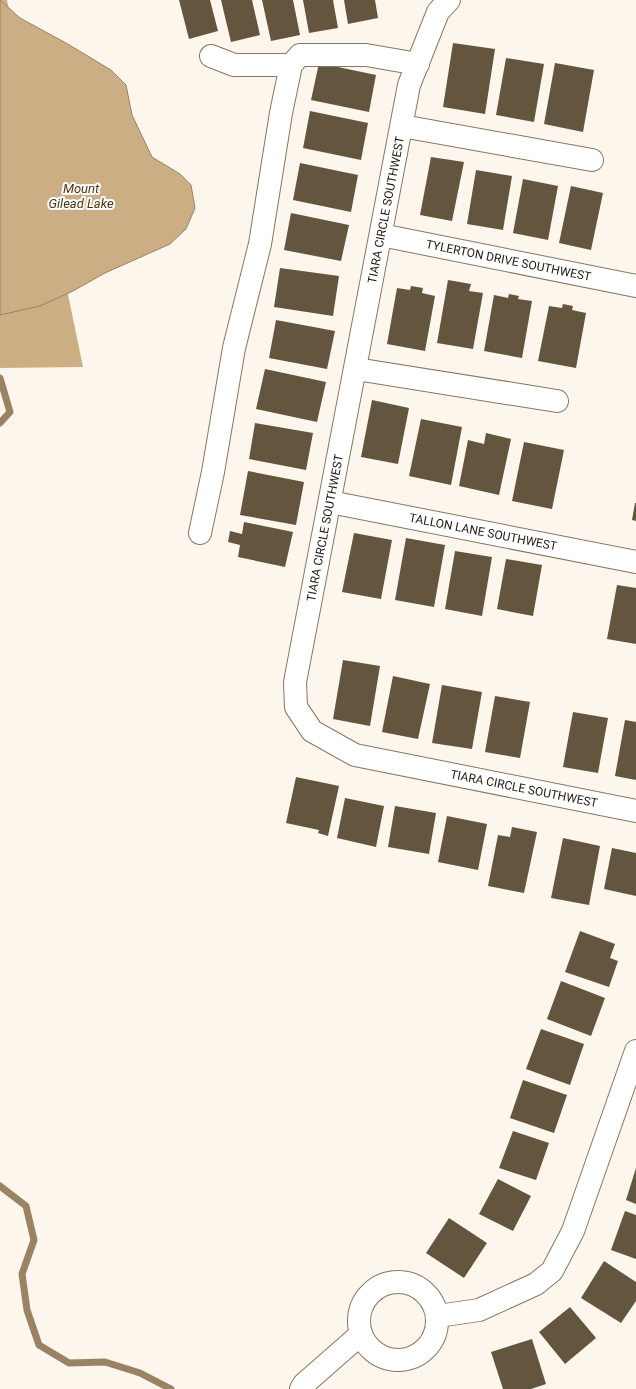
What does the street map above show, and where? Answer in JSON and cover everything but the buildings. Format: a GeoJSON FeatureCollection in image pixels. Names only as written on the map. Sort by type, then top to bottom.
{"type":"FeatureCollection","features":[{"type":"Feature","properties":{"kind":"street","name":"TIARA CIRCLE SOUTHWEST"},"geometry":{"type":"LineString","coordinates":[[449,0],[438,12],[409,85],[295,682],[296,707],[312,731],[355,755],[636,811]]}},
{"type":"Feature","properties":{"kind":"street"},"geometry":{"type":"LineString","coordinates":[[200,533],[213,472],[234,348],[260,244],[280,114],[291,65],[300,55],[366,55],[418,64]]}},
{"type":"Feature","properties":{"kind":"street"},"geometry":{"type":"LineString","coordinates":[[211,56],[234,65],[291,65]]}},
{"type":"Feature","properties":{"kind":"street"},"geometry":{"type":"LineString","coordinates":[[402,126],[592,160]]}},
{"type":"Feature","properties":{"kind":"street","name":"TYLERTON DRIVE SOUTHWEST"},"geometry":{"type":"LineString","coordinates":[[381,235],[636,286]]}},
{"type":"Feature","properties":{"kind":"street"},"geometry":{"type":"LineString","coordinates":[[356,368],[557,402]]}},
{"type":"Feature","properties":{"kind":"street","name":"TALLON LANE SOUTHWEST"},"geometry":{"type":"LineString","coordinates":[[330,502],[636,562]]}},
{"type":"Feature","properties":{"kind":"street"},"geometry":{"type":"LineString","coordinates":[[438,1316],[479,1310],[536,1284],[552,1271],[574,1231],[636,1051]]}},
{"type":"Feature","properties":{"kind":"street"},"geometry":{"type":"LineString","coordinates":[[397,1281],[415,1285],[431,1298],[438,1316],[435,1337],[426,1350],[413,1358],[400,1361],[386,1359],[374,1353],[367,1346],[361,1334],[358,1326],[361,1305],[370,1292],[384,1284],[397,1281]]}},
{"type":"Feature","properties":{"kind":"street"},"geometry":{"type":"LineString","coordinates":[[301,1389],[304,1384],[361,1334]]}},
{"type":"Feature","properties":{"kind":"shaded area"},"geometry":{"type":"Polygon","coordinates":[[[0,0],[7,0],[83,367],[0,368],[0,0]]]}},
{"type":"Feature","properties":{"kind":"water","name":"Mount Gilead Lake"},"geometry":{"type":"Polygon","coordinates":[[[0,0],[20,18],[111,70],[126,85],[132,115],[152,157],[180,174],[191,185],[195,208],[186,229],[170,244],[105,273],[73,291],[40,306],[0,315],[0,0]]]}},
{"type":"Feature","properties":{"kind":"waterway"},"geometry":{"type":"LineString","coordinates":[[0,378],[10,412],[0,423]]}},
{"type":"Feature","properties":{"kind":"waterway"},"geometry":{"type":"LineString","coordinates":[[0,1186],[26,1206],[34,1240],[22,1274],[27,1310],[39,1345],[69,1363],[105,1362],[140,1373],[171,1389]]}}]}
